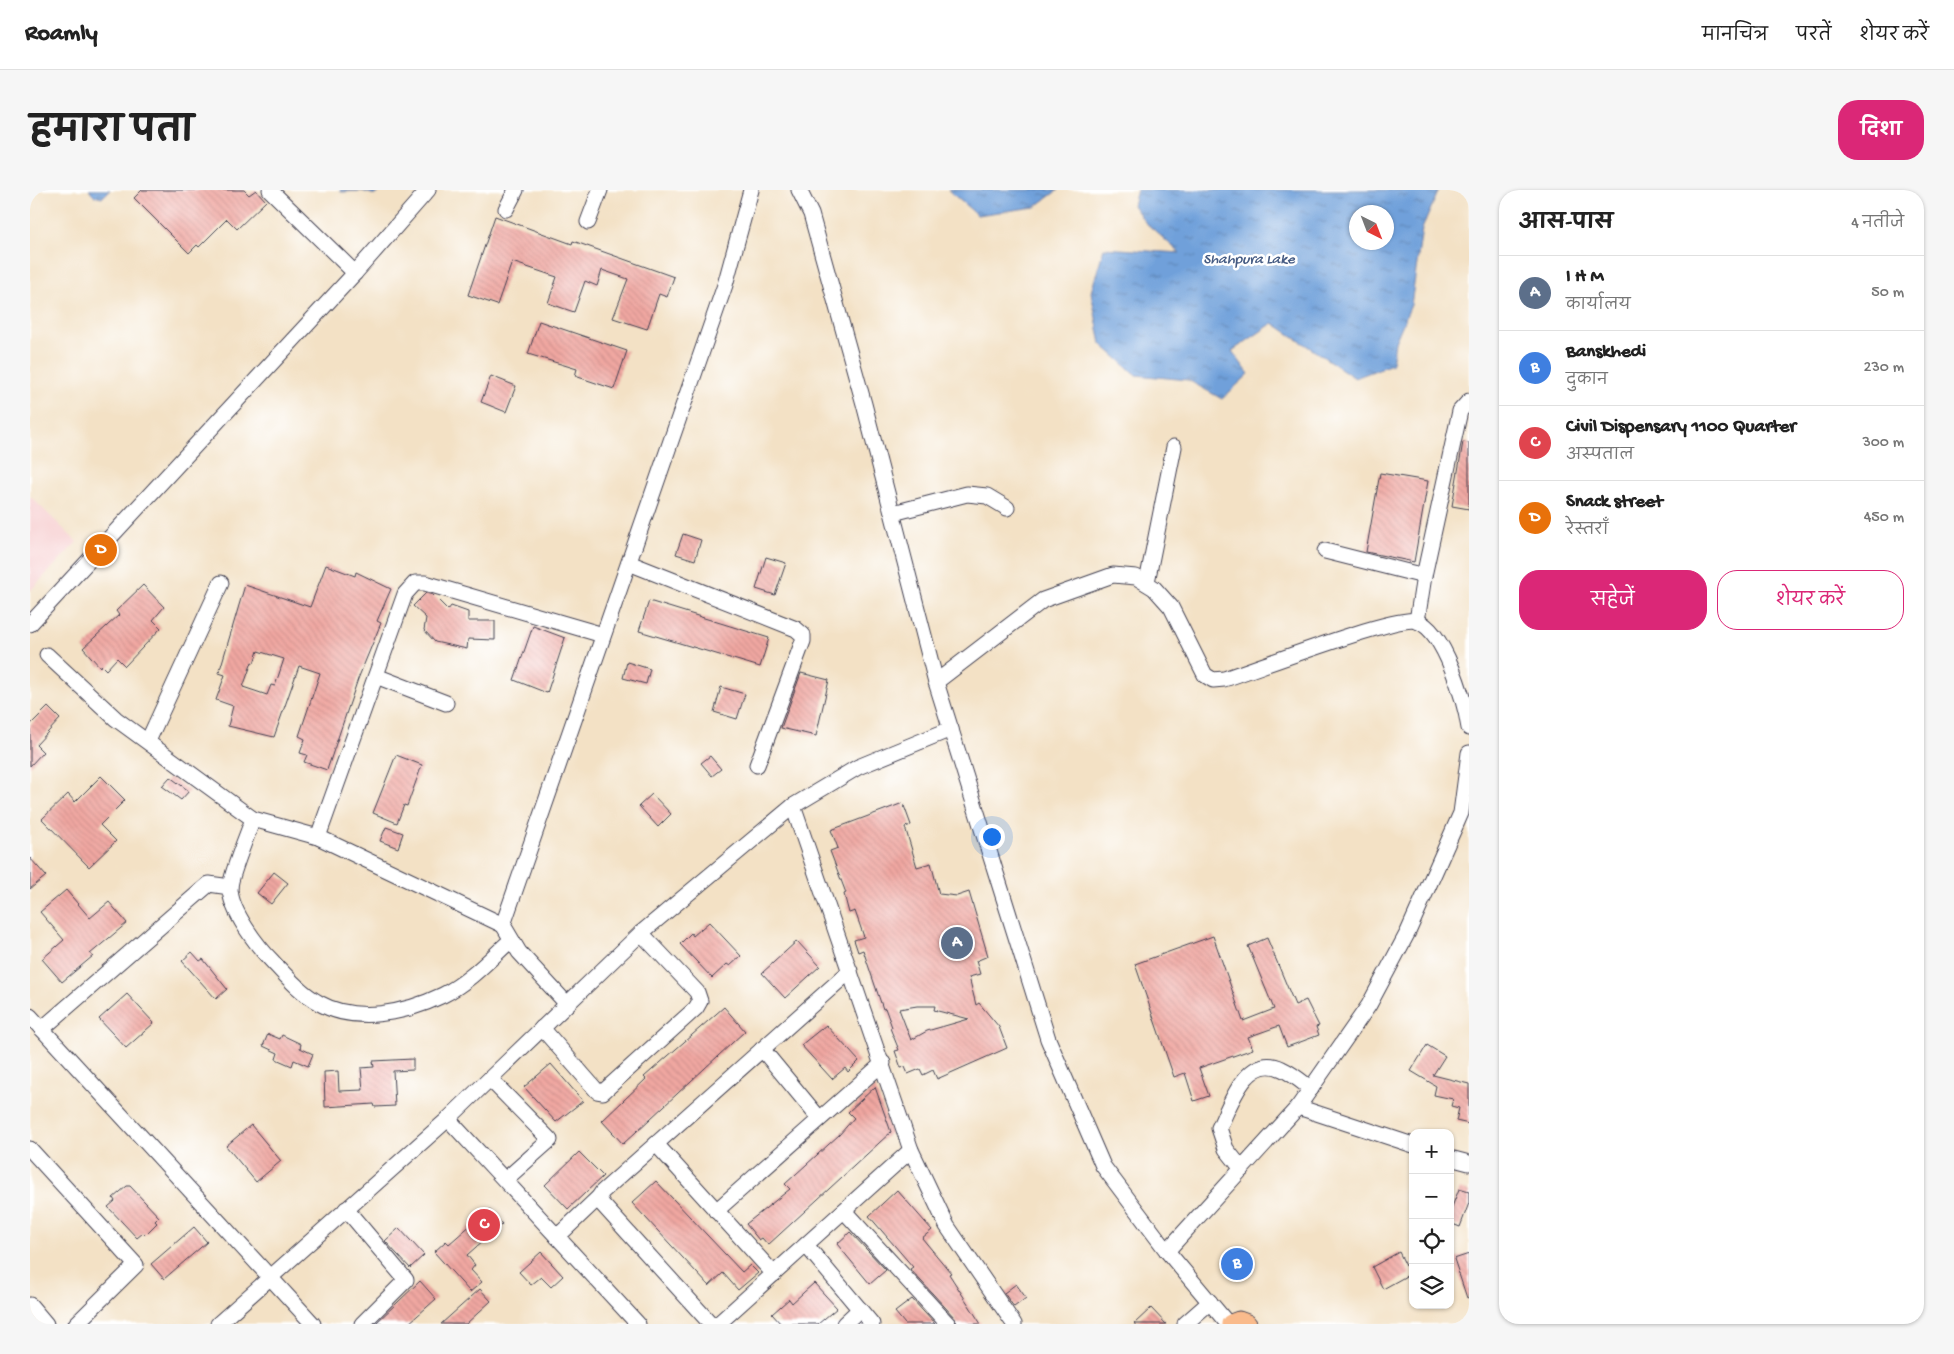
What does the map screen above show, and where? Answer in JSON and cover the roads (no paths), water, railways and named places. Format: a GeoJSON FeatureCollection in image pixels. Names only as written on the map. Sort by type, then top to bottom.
{"type":"FeatureCollection","features":[{"type":"Feature","properties":{"kind":"main road"},"geometry":{"type":"LineString","coordinates":[[1230,1324],[1239,1322],[1247,1324]]}},
{"type":"Feature","properties":{"kind":"street"},"geometry":{"type":"LineString","coordinates":[[270,190],[355,273]]}},
{"type":"Feature","properties":{"kind":"street"},"geometry":{"type":"LineString","coordinates":[[30,624],[355,273],[428,190]]}},
{"type":"Feature","properties":{"kind":"street"},"geometry":{"type":"LineString","coordinates":[[506,209],[516,190]]}},
{"type":"Feature","properties":{"kind":"street"},"geometry":{"type":"LineString","coordinates":[[588,222],[600,190]]}},
{"type":"Feature","properties":{"kind":"street"},"geometry":{"type":"LineString","coordinates":[[503,925],[725,285],[751,190]]}},
{"type":"Feature","properties":{"kind":"street"},"geometry":{"type":"LineString","coordinates":[[799,190],[811,214],[893,513],[936,682],[1048,1039],[1103,1166],[1166,1251],[1230,1324]]}},
{"type":"Feature","properties":{"kind":"street"},"geometry":{"type":"LineString","coordinates":[[1417,621],[1424,576],[1460,410],[1469,401]]}},
{"type":"Feature","properties":{"kind":"street"},"geometry":{"type":"LineString","coordinates":[[1147,582],[1174,447]]}},
{"type":"Feature","properties":{"kind":"street"},"geometry":{"type":"LineString","coordinates":[[893,513],[967,494],[987,496],[1007,508]]}},
{"type":"Feature","properties":{"kind":"street"},"geometry":{"type":"LineString","coordinates":[[1325,551],[1424,576]]}},
{"type":"Feature","properties":{"kind":"street"},"geometry":{"type":"LineString","coordinates":[[629,563],[796,629],[803,635],[803,641],[756,765]]}},
{"type":"Feature","properties":{"kind":"street"},"geometry":{"type":"LineString","coordinates":[[936,682],[1044,600],[1113,575],[1136,577],[1147,582],[1171,606],[1205,675],[1213,680],[1224,680],[1372,628],[1397,622],[1417,621],[1428,628],[1439,643],[1464,704],[1469,728]]}},
{"type":"Feature","properties":{"kind":"street"},"geometry":{"type":"LineString","coordinates":[[148,742],[221,583]]}},
{"type":"Feature","properties":{"kind":"street"},"geometry":{"type":"LineString","coordinates":[[318,837],[405,594],[414,584],[425,583],[604,635]]}},
{"type":"Feature","properties":{"kind":"street"},"geometry":{"type":"LineString","coordinates":[[47,655],[116,719],[253,819],[318,837],[503,925],[511,940],[567,1004]]}},
{"type":"Feature","properties":{"kind":"street"},"geometry":{"type":"LineString","coordinates":[[376,676],[446,703]]}},
{"type":"Feature","properties":{"kind":"street"},"geometry":{"type":"LineString","coordinates":[[218,1324],[448,1119],[641,934],[793,806],[858,767],[950,729]]}},
{"type":"Feature","properties":{"kind":"street"},"geometry":{"type":"LineString","coordinates":[[1166,1251],[1298,1107],[1369,1005],[1408,932],[1460,813],[1469,753]]}},
{"type":"Feature","properties":{"kind":"street"},"geometry":{"type":"LineString","coordinates":[[793,806],[883,1063],[911,1150],[947,1226],[1014,1324]]}},
{"type":"Feature","properties":{"kind":"street"},"geometry":{"type":"LineString","coordinates":[[253,819],[230,887],[233,901],[256,945],[297,987],[320,1003],[349,1013],[376,1015],[404,1009],[444,995],[473,974],[511,940]]}},
{"type":"Feature","properties":{"kind":"street"},"geometry":{"type":"LineString","coordinates":[[42,1029],[209,884],[230,887]]}},
{"type":"Feature","properties":{"kind":"street"},"geometry":{"type":"LineString","coordinates":[[542,1028],[597,1091],[603,1092],[696,1008],[700,1001],[697,992],[641,934]]}},
{"type":"Feature","properties":{"kind":"street"},"geometry":{"type":"LineString","coordinates":[[557,1237],[656,1144],[850,971]]}},
{"type":"Feature","properties":{"kind":"street"},"geometry":{"type":"LineString","coordinates":[[30,1016],[313,1324]]}},
{"type":"Feature","properties":{"kind":"street"},"geometry":{"type":"LineString","coordinates":[[762,1049],[819,1118]]}},
{"type":"Feature","properties":{"kind":"street"},"geometry":{"type":"LineString","coordinates":[[716,1211],[883,1063]]}},
{"type":"Feature","properties":{"kind":"street"},"geometry":{"type":"LineString","coordinates":[[1242,1169],[1226,1149],[1220,1128],[1239,1085],[1259,1068],[1273,1066],[1283,1069],[1311,1089]]}},
{"type":"Feature","properties":{"kind":"street"},"geometry":{"type":"LineString","coordinates":[[490,1079],[550,1140],[505,1180]]}},
{"type":"Feature","properties":{"kind":"street"},"geometry":{"type":"LineString","coordinates":[[1298,1107],[1409,1144]]}},
{"type":"Feature","properties":{"kind":"street"},"geometry":{"type":"LineString","coordinates":[[448,1119],[638,1324]]}},
{"type":"Feature","properties":{"kind":"street"},"geometry":{"type":"LineString","coordinates":[[656,1144],[774,1274]]}},
{"type":"Feature","properties":{"kind":"street"},"geometry":{"type":"LineString","coordinates":[[30,1149],[136,1265],[76,1324]]}},
{"type":"Feature","properties":{"kind":"street"},"geometry":{"type":"LineString","coordinates":[[727,1321],[774,1274],[911,1150]]}},
{"type":"Feature","properties":{"kind":"street"},"geometry":{"type":"LineString","coordinates":[[1454,1159],[1469,1163]]}},
{"type":"Feature","properties":{"kind":"street"},"geometry":{"type":"LineString","coordinates":[[599,1197],[602,1204],[711,1324]]}},
{"type":"Feature","properties":{"kind":"street"},"geometry":{"type":"LineString","coordinates":[[346,1209],[406,1280],[362,1324]]}},
{"type":"Feature","properties":{"kind":"street"},"geometry":{"type":"LineString","coordinates":[[844,1210],[948,1324]]}},
{"type":"Feature","properties":{"kind":"street"},"geometry":{"type":"LineString","coordinates":[[806,1245],[872,1324]]}},
{"type":"Feature","properties":{"kind":"street"},"geometry":{"type":"LineString","coordinates":[[1185,1324],[1210,1302]]}},
{"type":"Feature","properties":{"kind":"street"},"geometry":{"type":"LineString","coordinates":[[30,1305],[46,1324]]}},
{"type":"Feature","properties":{"kind":"street"},"geometry":{"type":"LineString","coordinates":[[844,1324],[860,1309]]}},
{"type":"Feature","properties":{"kind":"water"},"geometry":{"type":"Polygon","coordinates":[[[89,190],[110,190],[102,198],[94,196],[89,190]]]}},
{"type":"Feature","properties":{"kind":"water"},"geometry":{"type":"Polygon","coordinates":[[[340,190],[381,190],[375,195],[362,191],[341,192],[340,190]]]}},
{"type":"Feature","properties":{"kind":"water"},"geometry":{"type":"Polygon","coordinates":[[[948,190],[1058,190],[1035,207],[977,215],[948,190]]]}},
{"type":"Feature","properties":{"kind":"water","name":"Shahpura Lake"},"geometry":{"type":"Polygon","coordinates":[[[1137,190],[1439,190],[1422,229],[1411,305],[1395,342],[1392,364],[1355,378],[1273,323],[1232,351],[1249,374],[1222,399],[1188,380],[1136,375],[1101,344],[1091,292],[1104,248],[1180,253],[1145,222],[1133,205],[1137,190]]]}},
{"type":"Feature","properties":{"kind":"place","name":"Snack street"},"geometry":{"type":"Point","coordinates":[101,550]}},
{"type":"Feature","properties":{"kind":"place","name":"I H M"},"geometry":{"type":"Point","coordinates":[957,943]}},
{"type":"Feature","properties":{"kind":"place","name":"Civil Dispensary 1100 Quarter"},"geometry":{"type":"Point","coordinates":[484,1225]}},
{"type":"Feature","properties":{"kind":"place","name":"Banskhedi"},"geometry":{"type":"Point","coordinates":[1237,1264]}}]}
